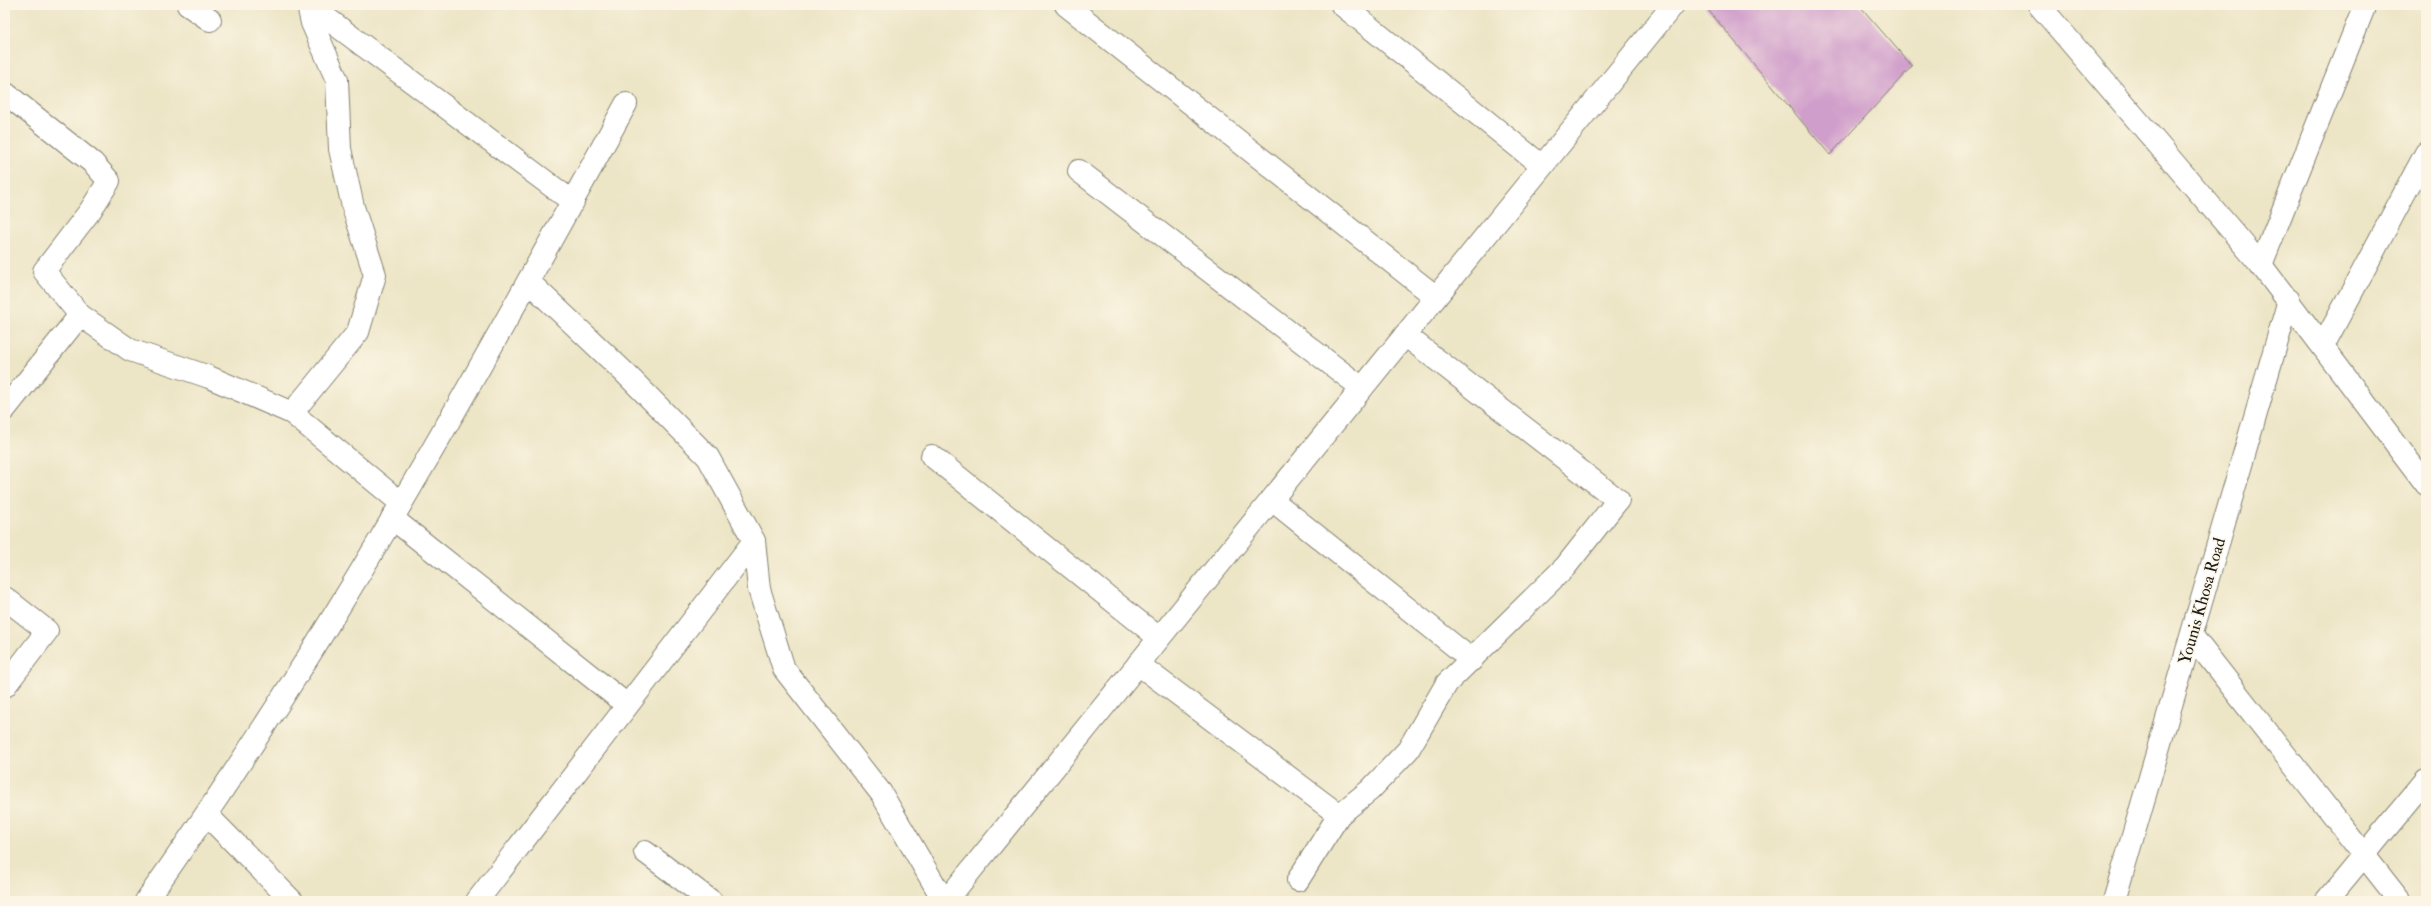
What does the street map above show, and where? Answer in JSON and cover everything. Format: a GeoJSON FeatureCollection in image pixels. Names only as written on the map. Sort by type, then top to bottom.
{"type":"FeatureCollection","features":[{"type":"Feature","properties":{"kind":"street"},"geometry":{"type":"LineString","coordinates":[[188,5],[210,20]]}},
{"type":"Feature","properties":{"kind":"street"},"geometry":{"type":"LineString","coordinates":[[308,5],[573,202]]}},
{"type":"Feature","properties":{"kind":"street"},"geometry":{"type":"LineString","coordinates":[[292,413],[358,332],[375,276],[353,207],[340,149],[337,80],[312,23],[308,5]]}},
{"type":"Feature","properties":{"kind":"street"},"geometry":{"type":"LineString","coordinates":[[1066,5],[1436,297]]}},
{"type":"Feature","properties":{"kind":"street"},"geometry":{"type":"LineString","coordinates":[[1342,5],[1542,166]]}},
{"type":"Feature","properties":{"kind":"street"},"geometry":{"type":"LineString","coordinates":[[529,282],[625,373],[708,457],[754,541],[760,589],[784,670],[881,793],[945,901],[1673,5]]}},
{"type":"Feature","properties":{"kind":"street"},"geometry":{"type":"LineString","coordinates":[[2039,5],[2261,265],[2289,300],[2426,484]]}},
{"type":"Feature","properties":{"kind":"street"},"geometry":{"type":"LineString","coordinates":[[2261,265],[2365,5]]}},
{"type":"Feature","properties":{"kind":"street"},"geometry":{"type":"LineString","coordinates":[[5,93],[93,163],[109,181],[90,211],[44,271],[80,315],[130,350],[209,377],[292,413],[397,510],[627,705]]}},
{"type":"Feature","properties":{"kind":"street"},"geometry":{"type":"LineString","coordinates":[[146,901],[207,815],[354,584],[529,282],[626,104]]}},
{"type":"Feature","properties":{"kind":"street"},"geometry":{"type":"LineString","coordinates":[[2323,346],[2426,153]]}},
{"type":"Feature","properties":{"kind":"street"},"geometry":{"type":"LineString","coordinates":[[1079,171],[1362,388]]}},
{"type":"Feature","properties":{"kind":"street","name":"Younis Khosa Road"},"geometry":{"type":"LineString","coordinates":[[2114,901],[2289,300]]}},
{"type":"Feature","properties":{"kind":"street"},"geometry":{"type":"LineString","coordinates":[[5,410],[80,315]]}},
{"type":"Feature","properties":{"kind":"street"},"geometry":{"type":"LineString","coordinates":[[1298,880],[1339,815],[1370,790],[1408,750],[1447,683],[1566,566],[1618,500],[1405,335]]}},
{"type":"Feature","properties":{"kind":"street"},"geometry":{"type":"LineString","coordinates":[[932,456],[1159,638]]}},
{"type":"Feature","properties":{"kind":"street"},"geometry":{"type":"LineString","coordinates":[[1272,500],[1472,660]]}},
{"type":"Feature","properties":{"kind":"street"},"geometry":{"type":"LineString","coordinates":[[477,901],[754,541]]}},
{"type":"Feature","properties":{"kind":"street"},"geometry":{"type":"LineString","coordinates":[[5,598],[47,631],[5,686]]}},
{"type":"Feature","properties":{"kind":"street"},"geometry":{"type":"LineString","coordinates":[[2192,636],[2400,901]]}},
{"type":"Feature","properties":{"kind":"street"},"geometry":{"type":"LineString","coordinates":[[1138,664],[1339,815]]}},
{"type":"Feature","properties":{"kind":"street"},"geometry":{"type":"LineString","coordinates":[[2326,901],[2426,780]]}},
{"type":"Feature","properties":{"kind":"street"},"geometry":{"type":"LineString","coordinates":[[207,815],[292,901]]}},
{"type":"Feature","properties":{"kind":"street"},"geometry":{"type":"LineString","coordinates":[[644,852],[711,901]]}},
{"type":"Feature","properties":{"kind":"building"},"geometry":{"type":"Polygon","coordinates":[[[1704,5],[1859,5],[1912,66],[1830,155],[1704,5]]]}}]}
